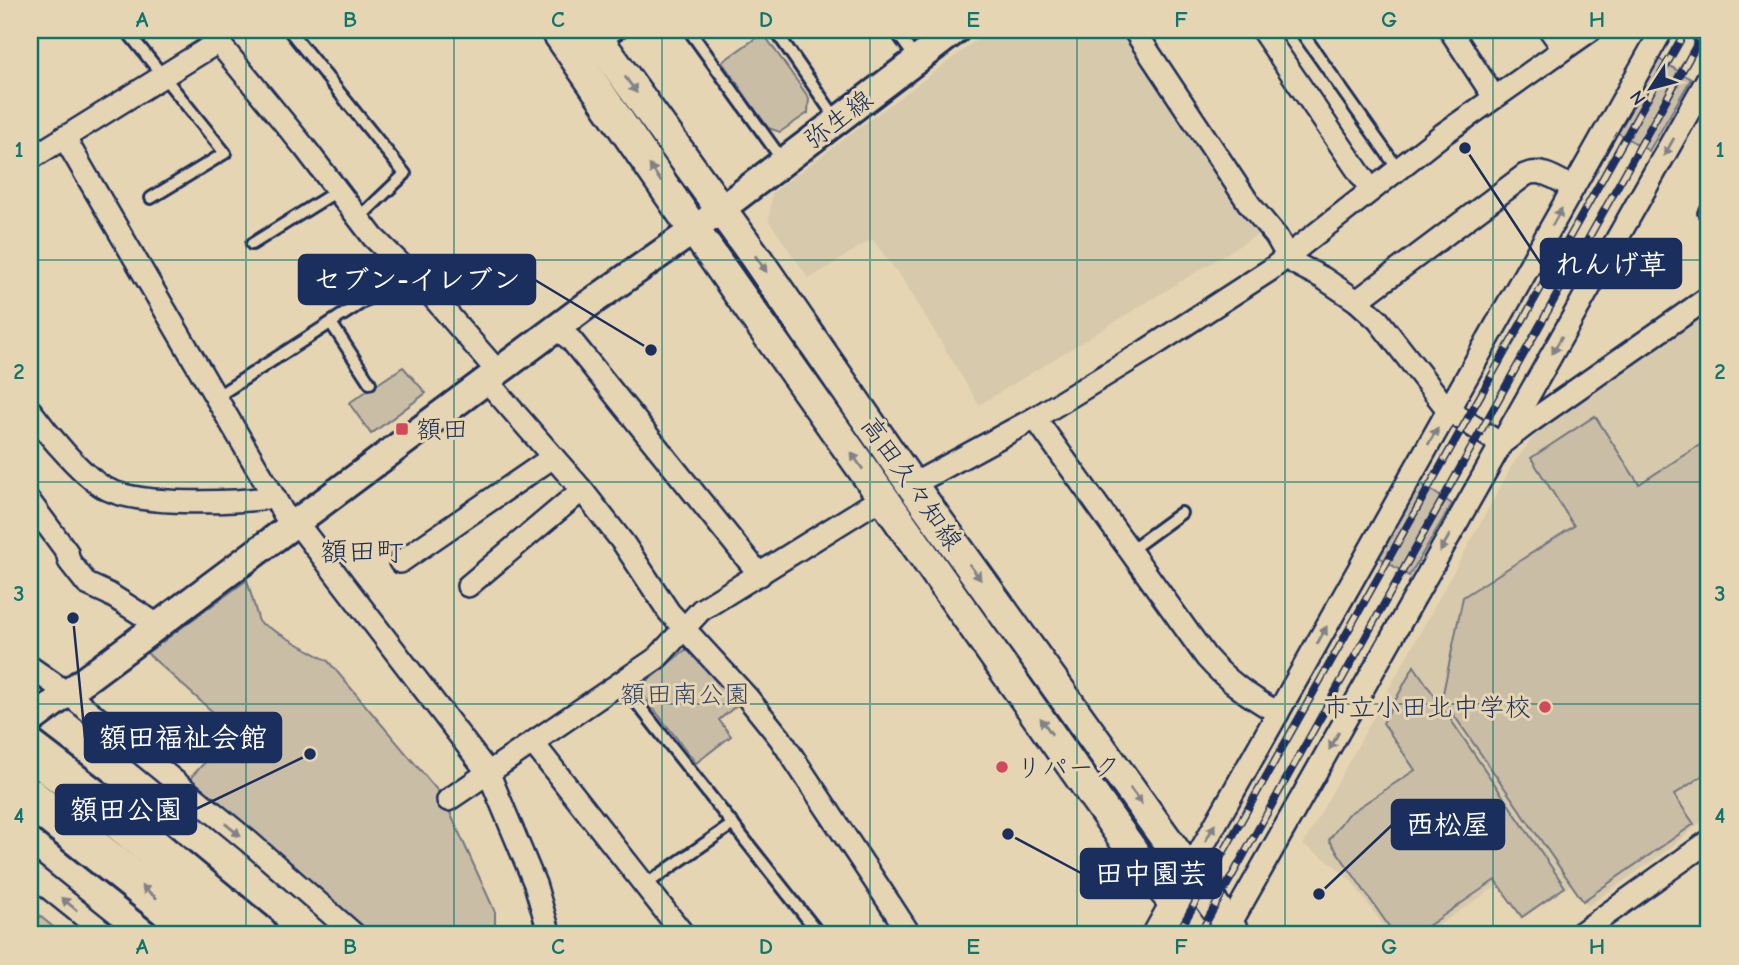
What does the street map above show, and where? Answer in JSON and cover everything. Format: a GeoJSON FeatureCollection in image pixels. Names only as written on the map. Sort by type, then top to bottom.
{"type":"FeatureCollection","features":[{"type":"Feature","properties":{"kind":"highway"},"geometry":{"type":"LineString","coordinates":[[30,750],[96,800],[258,935]]}},
{"type":"Feature","properties":{"kind":"highway"},"geometry":{"type":"LineString","coordinates":[[30,798],[202,935]]}},
{"type":"Feature","properties":{"kind":"main road","name":"高田久々知線"},"geometry":{"type":"LineString","coordinates":[[556,30],[1143,866],[1172,900],[1195,935]]}},
{"type":"Feature","properties":{"kind":"main road","name":"高田久々知線"},"geometry":{"type":"LineString","coordinates":[[605,35],[720,209],[912,485],[1230,932]]}},
{"type":"Feature","properties":{"kind":"street","name":"弥生線"},"geometry":{"type":"LineString","coordinates":[[30,721],[556,329],[694,230],[956,30]]}},
{"type":"Feature","properties":{"kind":"street"},"geometry":{"type":"LineString","coordinates":[[1134,30],[1288,257],[1357,301],[1378,320],[1448,410],[1501,444]]}},
{"type":"Feature","properties":{"kind":"street"},"geometry":{"type":"LineString","coordinates":[[1262,30],[1371,190]]}},
{"type":"Feature","properties":{"kind":"street"},"geometry":{"type":"LineString","coordinates":[[1450,30],[1494,97]]}},
{"type":"Feature","properties":{"kind":"street"},"geometry":{"type":"LineString","coordinates":[[1550,30],[1563,48]]}},
{"type":"Feature","properties":{"kind":"street"},"geometry":{"type":"LineString","coordinates":[[912,485],[1035,418],[1145,351],[1288,257],[1494,97],[1591,30]]}},
{"type":"Feature","properties":{"kind":"street"},"geometry":{"type":"LineString","coordinates":[[1153,935],[1662,30]]}},
{"type":"Feature","properties":{"kind":"street"},"geometry":{"type":"LineString","coordinates":[[1702,30],[1709,41]]}},
{"type":"Feature","properties":{"kind":"street"},"geometry":{"type":"LineString","coordinates":[[30,159],[163,76],[222,34],[358,219],[426,289],[553,457],[624,544],[669,612],[747,697],[791,752],[907,930],[904,935]]}},
{"type":"Feature","properties":{"kind":"street"},"geometry":{"type":"LineString","coordinates":[[1230,932],[1709,76]]}},
{"type":"Feature","properties":{"kind":"street"},"geometry":{"type":"LineString","coordinates":[[64,137],[284,514],[303,531],[489,774],[535,884],[550,935]]}},
{"type":"Feature","properties":{"kind":"street"},"geometry":{"type":"LineString","coordinates":[[1357,301],[1524,175],[1532,171],[1543,173],[1573,188]]}},
{"type":"Feature","properties":{"kind":"street"},"geometry":{"type":"LineString","coordinates":[[1501,444],[1709,297]]}},
{"type":"Feature","properties":{"kind":"street"},"geometry":{"type":"LineString","coordinates":[[556,329],[571,340],[760,575]]}},
{"type":"Feature","properties":{"kind":"street"},"geometry":{"type":"LineString","coordinates":[[30,410],[66,452],[106,490],[128,496],[171,500],[244,501],[274,497]]}},
{"type":"Feature","properties":{"kind":"street"},"geometry":{"type":"LineString","coordinates":[[1035,418],[1206,657],[1245,694],[1278,713]]}},
{"type":"Feature","properties":{"kind":"street"},"geometry":{"type":"LineString","coordinates":[[400,562],[553,457]]}},
{"type":"Feature","properties":{"kind":"street"},"geometry":{"type":"LineString","coordinates":[[468,586],[505,568],[582,490]]}},
{"type":"Feature","properties":{"kind":"street"},"geometry":{"type":"LineString","coordinates":[[448,800],[657,658],[701,610],[883,497]]}},
{"type":"Feature","properties":{"kind":"street"},"geometry":{"type":"LineString","coordinates":[[30,502],[67,552],[68,562],[87,584],[109,594],[158,625]]}},
{"type":"Feature","properties":{"kind":"street"},"geometry":{"type":"LineString","coordinates":[[30,667],[248,841],[355,935]]}},
{"type":"Feature","properties":{"kind":"street"},"geometry":{"type":"LineString","coordinates":[[533,743],[684,935]]}},
{"type":"Feature","properties":{"kind":"street"},"geometry":{"type":"LineString","coordinates":[[1578,935],[1709,841]]}},
{"type":"Feature","properties":{"kind":"street"},"geometry":{"type":"LineString","coordinates":[[30,873],[107,935]]}},
{"type":"Feature","properties":{"kind":"lane"},"geometry":{"type":"LineString","coordinates":[[126,30],[225,153],[151,198]]}},
{"type":"Feature","properties":{"kind":"lane"},"geometry":{"type":"LineString","coordinates":[[289,30],[405,174],[358,219]]}},
{"type":"Feature","properties":{"kind":"lane"},"geometry":{"type":"LineString","coordinates":[[688,30],[783,161]]}},
{"type":"Feature","properties":{"kind":"lane"},"geometry":{"type":"LineString","coordinates":[[775,30],[837,120]]}},
{"type":"Feature","properties":{"kind":"lane"},"geometry":{"type":"LineString","coordinates":[[895,30],[916,60]]}},
{"type":"Feature","properties":{"kind":"lane"},"geometry":{"type":"LineString","coordinates":[[1300,30],[1398,169]]}},
{"type":"Feature","properties":{"kind":"lane"},"geometry":{"type":"LineString","coordinates":[[252,244],[337,191]]}},
{"type":"Feature","properties":{"kind":"lane"},"geometry":{"type":"LineString","coordinates":[[216,397],[372,296]]}},
{"type":"Feature","properties":{"kind":"lane"},"geometry":{"type":"LineString","coordinates":[[331,323],[370,383]]}},
{"type":"Feature","properties":{"kind":"lane"},"geometry":{"type":"LineString","coordinates":[[1129,551],[1181,513]]}},
{"type":"Feature","properties":{"kind":"lane"},"geometry":{"type":"LineString","coordinates":[[621,683],[820,935]]}},
{"type":"Feature","properties":{"kind":"lane"},"geometry":{"type":"LineString","coordinates":[[645,885],[733,824]]}},
{"type":"Feature","properties":{"kind":"shaded area"},"geometry":{"type":"Polygon","coordinates":[[[990,30],[1125,30],[1263,231],[979,405],[904,281],[872,239],[809,279],[769,221],[772,193],[990,30]]]}},
{"type":"Feature","properties":{"kind":"shaded area","name":"市立小田北中学校"},"geometry":{"type":"Polygon","coordinates":[[[1709,311],[1709,815],[1668,850],[1588,906],[1572,884],[1521,919],[1498,885],[1424,935],[1390,935],[1353,883],[1332,863],[1303,845],[1513,464],[1538,431],[1709,311]]]}},
{"type":"Feature","properties":{"kind":"green space"},"geometry":{"type":"Polygon","coordinates":[[[763,33],[809,98],[808,113],[780,132],[768,128],[722,62],[763,33]]]}},
{"type":"Feature","properties":{"kind":"green space"},"geometry":{"type":"Polygon","coordinates":[[[1659,59],[1691,79],[1649,151],[1618,133],[1659,59]]]}},
{"type":"Feature","properties":{"kind":"green space"},"geometry":{"type":"Polygon","coordinates":[[[403,367],[426,393],[371,434],[349,403],[403,367]]]}},
{"type":"Feature","properties":{"kind":"green space"},"geometry":{"type":"Polygon","coordinates":[[[1595,416],[1639,484],[1709,439],[1709,771],[1674,795],[1694,824],[1583,901],[1442,698],[1463,597],[1574,526],[1531,458],[1595,416]]]}},
{"type":"Feature","properties":{"kind":"green space"},"geometry":{"type":"Polygon","coordinates":[[[1420,483],[1452,504],[1409,576],[1379,557],[1420,483]]]}},
{"type":"Feature","properties":{"kind":"green space"},"geometry":{"type":"Polygon","coordinates":[[[247,580],[259,622],[328,661],[443,797],[495,912],[495,935],[362,935],[193,785],[192,776],[234,731],[147,653],[247,580]]]}},
{"type":"Feature","properties":{"kind":"green space","name":"額田南公園"},"geometry":{"type":"Polygon","coordinates":[[[685,650],[693,652],[737,705],[719,720],[731,736],[696,763],[643,695],[645,683],[685,650]]]}},
{"type":"Feature","properties":{"kind":"green space"},"geometry":{"type":"Polygon","coordinates":[[[1414,666],[1565,887],[1522,917],[1495,880],[1415,935],[1395,935],[1329,840],[1347,815],[1415,770],[1383,723],[1414,666]]]}},
{"type":"Feature","properties":{"kind":"green space"},"geometry":{"type":"Polygon","coordinates":[[[30,908],[63,935],[30,935],[30,908]]]}},
{"type":"Feature","properties":{"kind":"railway"},"geometry":{"type":"LineString","coordinates":[[1177,935],[1686,30]]}},
{"type":"Feature","properties":{"kind":"railway"},"geometry":{"type":"LineString","coordinates":[[1199,935],[1705,30]]}},
{"type":"Feature","properties":{"kind":"place","name":"れんげ草"},"geometry":{"type":"Point","coordinates":[1465,148]}},
{"type":"Feature","properties":{"kind":"place","name":"セブン-イレブン"},"geometry":{"type":"Point","coordinates":[651,350]}},
{"type":"Feature","properties":{"kind":"place","name":"額田"},"geometry":{"type":"Point","coordinates":[402,429]}},
{"type":"Feature","properties":{"kind":"place","name":"額田福祉会館"},"geometry":{"type":"Point","coordinates":[73,618]}},
{"type":"Feature","properties":{"kind":"place","name":"市立小田北中学校"},"geometry":{"type":"Point","coordinates":[1545,707]}},
{"type":"Feature","properties":{"kind":"place","name":"額田公園"},"geometry":{"type":"Point","coordinates":[310,754]}},
{"type":"Feature","properties":{"kind":"place","name":"リパーク"},"geometry":{"type":"Point","coordinates":[1002,767]}},
{"type":"Feature","properties":{"kind":"place","name":"田中園芸"},"geometry":{"type":"Point","coordinates":[1008,834]}},
{"type":"Feature","properties":{"kind":"place","name":"西松屋"},"geometry":{"type":"Point","coordinates":[1319,894]}},
{"type":"Feature","properties":{"kind":"district","name":"額田町"},"geometry":{"type":"Point","coordinates":[362,551]}}]}
